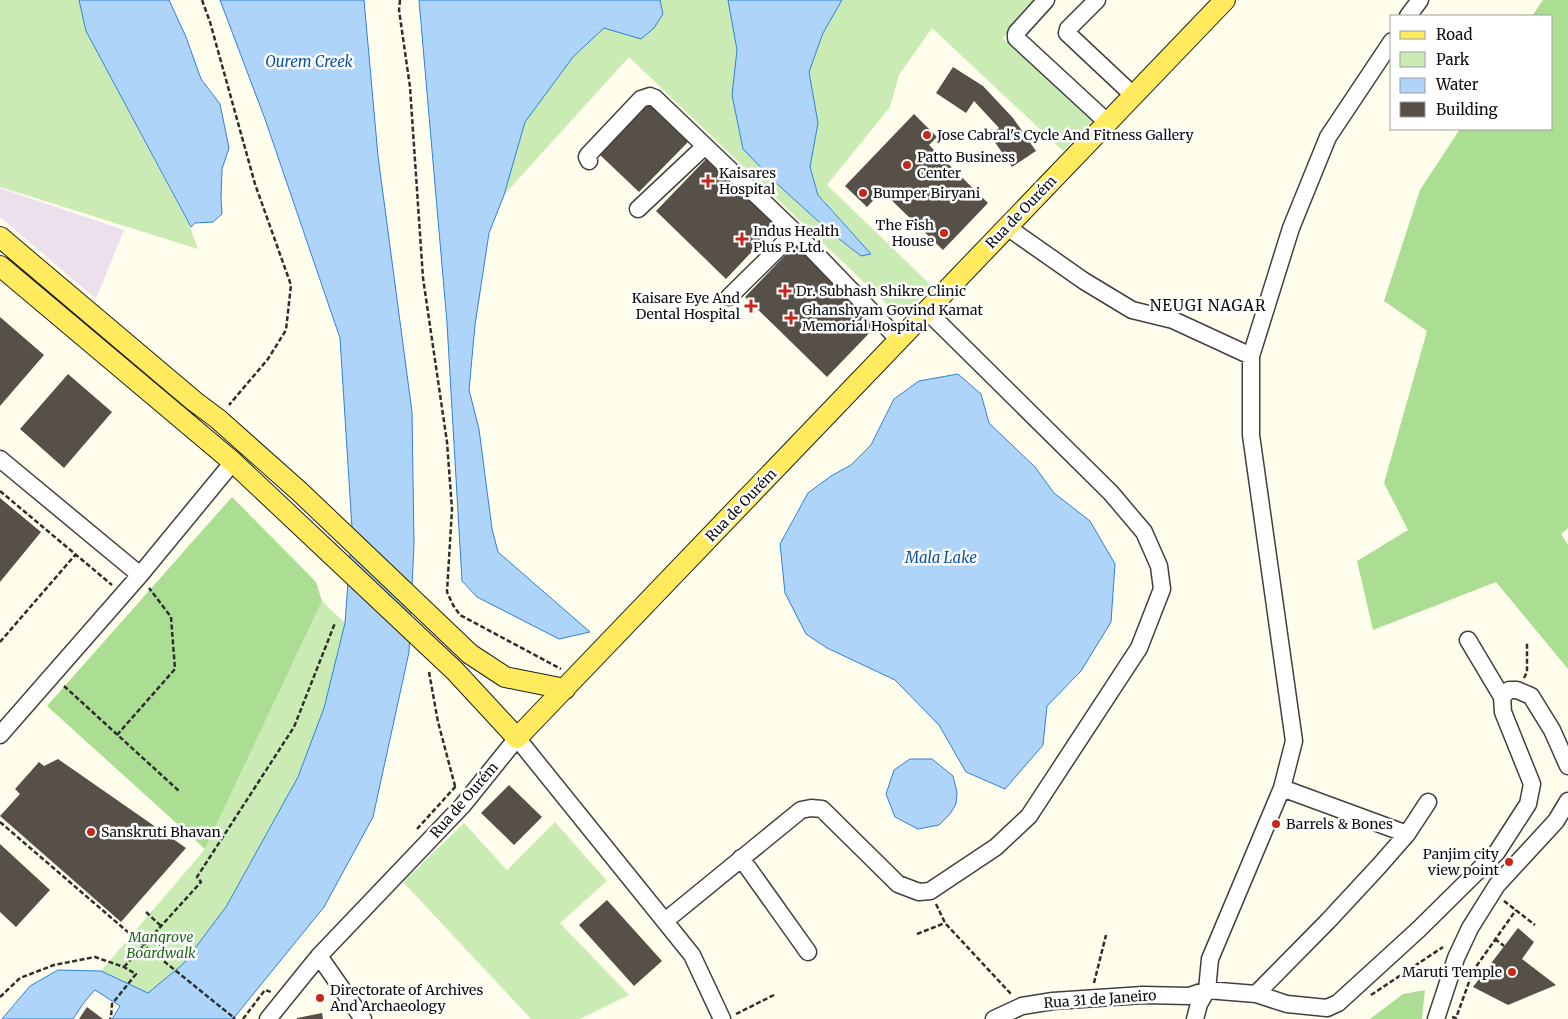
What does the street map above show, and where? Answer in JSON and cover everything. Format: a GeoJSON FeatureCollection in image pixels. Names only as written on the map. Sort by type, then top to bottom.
{"type":"FeatureCollection","features":[{"type":"Feature","properties":{"kind":"main road","name":"Rua de Ourém"},"geometry":{"type":"LineString","coordinates":[[518,738],[1133,95],[1218,2]]}},
{"type":"Feature","properties":{"kind":"main road"},"geometry":{"type":"LineString","coordinates":[[0,237],[194,401],[218,419],[300,492],[470,654],[505,677],[570,683]]}},
{"type":"Feature","properties":{"kind":"main road"},"geometry":{"type":"LineString","coordinates":[[0,266],[232,462],[285,510],[456,671],[518,738]]}},
{"type":"Feature","properties":{"kind":"main road"},"geometry":{"type":"LineString","coordinates":[[179,417],[194,401]]}},
{"type":"Feature","properties":{"kind":"street"},"geometry":{"type":"LineString","coordinates":[[1046,0],[1016,34],[1016,38],[1107,122]]}},
{"type":"Feature","properties":{"kind":"street"},"geometry":{"type":"LineString","coordinates":[[1097,0],[1068,29],[1067,33],[1133,95]]}},
{"type":"Feature","properties":{"kind":"street"},"geometry":{"type":"LineString","coordinates":[[1409,15],[1420,0]]}},
{"type":"Feature","properties":{"kind":"street"},"geometry":{"type":"LineString","coordinates":[[1195,1019],[1199,1004],[1207,990],[1210,959],[1282,788],[1294,741],[1251,435],[1251,356],[1291,228],[1328,137],[1390,44]]}},
{"type":"Feature","properties":{"kind":"street"},"geometry":{"type":"LineString","coordinates":[[589,161],[586,157],[641,99],[650,96],[655,98],[795,232],[899,340]]}},
{"type":"Feature","properties":{"kind":"street"},"geometry":{"type":"LineString","coordinates":[[638,209],[706,146]]}},
{"type":"Feature","properties":{"kind":"street"},"geometry":{"type":"LineString","coordinates":[[1007,227],[1084,281],[1132,310],[1173,320],[1251,356]]}},
{"type":"Feature","properties":{"kind":"street"},"geometry":{"type":"LineString","coordinates":[[729,296],[795,232]]}},
{"type":"Feature","properties":{"kind":"street"},"geometry":{"type":"LineString","coordinates":[[665,921],[801,810],[811,808],[822,809],[898,884],[920,892],[930,891],[996,847],[1030,816],[1139,648],[1162,589],[1159,566],[1144,532],[1111,494],[927,310]]}},
{"type":"Feature","properties":{"kind":"street"},"geometry":{"type":"LineString","coordinates":[[0,459],[140,575]]}},
{"type":"Feature","properties":{"kind":"street"},"geometry":{"type":"LineString","coordinates":[[0,735],[140,575],[232,462]]}},
{"type":"Feature","properties":{"kind":"street"},"geometry":{"type":"LineString","coordinates":[[1468,640],[1510,694],[1531,696],[1552,730],[1568,766]]}},
{"type":"Feature","properties":{"kind":"street","name":"Rua 31 de Janeiro"},"geometry":{"type":"LineString","coordinates":[[994,1019],[1022,1006],[1053,1001],[1143,994],[1189,996],[1207,990],[1256,994],[1287,1004],[1327,1008],[1338,1004],[1418,930],[1497,852],[1528,804],[1532,784],[1503,712],[1510,694]]}},
{"type":"Feature","properties":{"kind":"street"},"geometry":{"type":"LineString","coordinates":[[518,738],[692,955],[728,1017]]}},
{"type":"Feature","properties":{"kind":"street","name":"Rua de Ourém"},"geometry":{"type":"LineString","coordinates":[[268,1019],[319,956],[463,805],[518,738]]}},
{"type":"Feature","properties":{"kind":"street"},"geometry":{"type":"LineString","coordinates":[[1282,788],[1407,834]]}},
{"type":"Feature","properties":{"kind":"street"},"geometry":{"type":"LineString","coordinates":[[1437,1016],[1456,958],[1470,928],[1497,885],[1556,821],[1568,801]]}},
{"type":"Feature","properties":{"kind":"street"},"geometry":{"type":"LineString","coordinates":[[1256,994],[1328,921],[1407,834],[1428,802]]}},
{"type":"Feature","properties":{"kind":"street"},"geometry":{"type":"LineString","coordinates":[[741,858],[808,952]]}},
{"type":"Feature","properties":{"kind":"street"},"geometry":{"type":"LineString","coordinates":[[319,956],[363,1019]]}},
{"type":"Feature","properties":{"kind":"path"},"geometry":{"type":"LineString","coordinates":[[202,0],[210,22],[254,184],[291,285],[286,330],[268,359],[218,419]]}},
{"type":"Feature","properties":{"kind":"path"},"geometry":{"type":"LineString","coordinates":[[400,0],[410,87],[423,278],[447,442],[452,500],[447,592],[452,605],[460,615],[570,683]]}},
{"type":"Feature","properties":{"kind":"path"},"geometry":{"type":"LineString","coordinates":[[0,491],[123,594]]}},
{"type":"Feature","properties":{"kind":"path"},"geometry":{"type":"LineString","coordinates":[[0,642],[76,554]]}},
{"type":"Feature","properties":{"kind":"path"},"geometry":{"type":"LineString","coordinates":[[117,735],[175,669],[171,617],[140,575]]}},
{"type":"Feature","properties":{"kind":"path"},"geometry":{"type":"LineString","coordinates":[[124,968],[201,882],[197,878],[294,727],[335,623]]}},
{"type":"Feature","properties":{"kind":"path"},"geometry":{"type":"LineString","coordinates":[[1510,694],[1527,672],[1527,643]]}},
{"type":"Feature","properties":{"kind":"path"},"geometry":{"type":"LineString","coordinates":[[428,665],[438,722],[463,805]]}},
{"type":"Feature","properties":{"kind":"path"},"geometry":{"type":"LineString","coordinates":[[52,675],[179,791]]}},
{"type":"Feature","properties":{"kind":"path"},"geometry":{"type":"LineString","coordinates":[[0,822],[129,933],[234,1018]]}},
{"type":"Feature","properties":{"kind":"path"},"geometry":{"type":"LineString","coordinates":[[930,891],[945,923],[1022,1006]]}},
{"type":"Feature","properties":{"kind":"path"},"geometry":{"type":"LineString","coordinates":[[1502,899],[1535,925]]}},
{"type":"Feature","properties":{"kind":"path"},"geometry":{"type":"LineString","coordinates":[[1437,1016],[1456,1018],[1473,971],[1516,910]]}},
{"type":"Feature","properties":{"kind":"path"},"geometry":{"type":"LineString","coordinates":[[146,912],[162,927]]}},
{"type":"Feature","properties":{"kind":"path"},"geometry":{"type":"LineString","coordinates":[[917,934],[945,923]]}},
{"type":"Feature","properties":{"kind":"path"},"geometry":{"type":"LineString","coordinates":[[1093,990],[1106,935]]}},
{"type":"Feature","properties":{"kind":"path"},"geometry":{"type":"LineString","coordinates":[[1495,939],[1504,946]]}},
{"type":"Feature","properties":{"kind":"path"},"geometry":{"type":"LineString","coordinates":[[1365,996],[1374,994],[1448,944]]}},
{"type":"Feature","properties":{"kind":"path"},"geometry":{"type":"LineString","coordinates":[[0,997],[20,978],[54,965],[95,957],[136,974],[112,1004],[110,1019]]}},
{"type":"Feature","properties":{"kind":"path"},"geometry":{"type":"LineString","coordinates":[[243,1019],[265,990],[274,993]]}},
{"type":"Feature","properties":{"kind":"path"},"geometry":{"type":"LineString","coordinates":[[728,1017],[776,994]]}},
{"type":"Feature","properties":{"kind":"shaded area"},"geometry":{"type":"Polygon","coordinates":[[[0,188],[124,230],[96,299],[0,217],[0,188]]]}},
{"type":"Feature","properties":{"kind":"green space"},"geometry":{"type":"Polygon","coordinates":[[[0,0],[79,0],[86,31],[190,227],[198,249],[0,187],[0,0]]]}},
{"type":"Feature","properties":{"kind":"green space"},"geometry":{"type":"Polygon","coordinates":[[[660,0],[728,0],[737,50],[732,95],[743,149],[775,182],[829,231],[861,256],[871,254],[818,194],[810,167],[818,123],[809,72],[823,33],[842,0],[1037,0],[1003,38],[1093,121],[1063,151],[932,28],[899,75],[890,107],[827,185],[933,287],[899,316],[629,57],[504,195],[525,121],[573,57],[604,28],[663,14],[660,0]]]}},
{"type":"Feature","properties":{"kind":"green space"},"geometry":{"type":"Polygon","coordinates":[[[1543,0],[1568,0],[1568,528],[1561,534],[1568,545],[1568,669],[1496,582],[1373,630],[1357,561],[1408,530],[1384,483],[1427,331],[1384,301],[1420,190],[1459,130],[1553,130],[1553,15],[1533,15],[1543,0]]]}},
{"type":"Feature","properties":{"kind":"green space"},"geometry":{"type":"Polygon","coordinates":[[[232,497],[316,582],[322,601],[205,849],[47,706],[232,497]]]}},
{"type":"Feature","properties":{"kind":"green space","name":"Mangrove Boardwalk"},"geometry":{"type":"Polygon","coordinates":[[[322,601],[345,623],[324,708],[298,777],[226,907],[183,964],[148,993],[101,971],[205,849],[322,601]]]}},
{"type":"Feature","properties":{"kind":"green space"},"geometry":{"type":"Polygon","coordinates":[[[555,822],[607,881],[560,923],[629,995],[580,1019],[531,1019],[403,882],[464,823],[507,870],[555,822]]]}},
{"type":"Feature","properties":{"kind":"green space"},"geometry":{"type":"Polygon","coordinates":[[[1425,990],[1422,1019],[1370,1019],[1403,994],[1425,990]]]}},
{"type":"Feature","properties":{"kind":"water"},"geometry":{"type":"Polygon","coordinates":[[[79,0],[169,0],[186,37],[201,79],[220,104],[229,148],[222,169],[222,214],[213,222],[195,223],[191,227],[86,31],[79,0]]]}},
{"type":"Feature","properties":{"kind":"water","name":"Ourem Creek"},"geometry":{"type":"Polygon","coordinates":[[[220,0],[364,0],[378,156],[412,412],[414,543],[409,652],[373,817],[324,907],[233,1019],[112,1019],[120,1006],[95,990],[73,1019],[2,1019],[30,986],[58,970],[101,971],[148,993],[183,964],[226,907],[298,777],[324,708],[345,623],[352,528],[340,338],[265,119],[220,0]]]}},
{"type":"Feature","properties":{"kind":"water"},"geometry":{"type":"Polygon","coordinates":[[[419,0],[660,0],[663,14],[654,28],[641,39],[604,28],[573,57],[525,122],[504,195],[489,233],[475,325],[469,390],[479,429],[492,529],[498,552],[590,632],[559,639],[477,597],[462,581],[447,323],[419,0]]]}},
{"type":"Feature","properties":{"kind":"water"},"geometry":{"type":"Polygon","coordinates":[[[728,0],[842,0],[823,33],[809,72],[818,123],[810,167],[818,195],[871,254],[861,256],[829,231],[775,182],[743,149],[732,95],[737,50],[728,0]]]}},
{"type":"Feature","properties":{"kind":"water","name":"Mala Lake"},"geometry":{"type":"Polygon","coordinates":[[[958,374],[981,394],[989,423],[1035,467],[1054,493],[1090,521],[1115,564],[1111,622],[1081,671],[1047,706],[1043,745],[1005,789],[966,772],[939,725],[895,680],[827,648],[806,634],[785,593],[780,544],[808,493],[831,476],[851,465],[871,445],[894,399],[919,381],[958,374]]]}},
{"type":"Feature","properties":{"kind":"water"},"geometry":{"type":"Polygon","coordinates":[[[910,759],[932,759],[953,776],[957,792],[956,804],[950,814],[939,825],[918,829],[895,817],[886,794],[894,770],[910,759]]]}},
{"type":"Feature","properties":{"kind":"building"},"geometry":{"type":"Polygon","coordinates":[[[953,67],[983,86],[1013,118],[1036,151],[1012,167],[990,135],[999,128],[974,101],[966,113],[936,93],[953,67]]]}},
{"type":"Feature","properties":{"kind":"building"},"geometry":{"type":"Polygon","coordinates":[[[648,102],[689,141],[639,192],[599,154],[648,102]]]}},
{"type":"Feature","properties":{"kind":"building","name":"Patto Business Center"},"geometry":{"type":"Polygon","coordinates":[[[914,114],[937,137],[929,145],[988,203],[943,250],[882,191],[867,207],[845,186],[914,114]]]}},
{"type":"Feature","properties":{"kind":"building"},"geometry":{"type":"Polygon","coordinates":[[[708,157],[778,224],[726,279],[656,211],[708,157]]]}},
{"type":"Feature","properties":{"kind":"building"},"geometry":{"type":"Polygon","coordinates":[[[797,243],[879,323],[827,377],[745,297],[797,243]]]}},
{"type":"Feature","properties":{"kind":"building"},"geometry":{"type":"Polygon","coordinates":[[[0,317],[44,355],[0,406],[0,317]]]}},
{"type":"Feature","properties":{"kind":"building"},"geometry":{"type":"Polygon","coordinates":[[[68,374],[112,412],[64,468],[20,429],[68,374]]]}},
{"type":"Feature","properties":{"kind":"building"},"geometry":{"type":"Polygon","coordinates":[[[0,498],[41,532],[0,582],[0,498]]]}},
{"type":"Feature","properties":{"kind":"building","name":"Sanskruti Bhavan"},"geometry":{"type":"Polygon","coordinates":[[[58,759],[186,848],[121,922],[0,816],[20,794],[15,789],[39,762],[44,766],[58,759]]]}},
{"type":"Feature","properties":{"kind":"building"},"geometry":{"type":"Polygon","coordinates":[[[509,785],[542,817],[514,845],[481,813],[509,785]]]}},
{"type":"Feature","properties":{"kind":"building"},"geometry":{"type":"Polygon","coordinates":[[[0,844],[50,890],[16,927],[0,912],[0,844]]]}},
{"type":"Feature","properties":{"kind":"building"},"geometry":{"type":"Polygon","coordinates":[[[607,900],[662,961],[634,986],[579,925],[607,900]]]}},
{"type":"Feature","properties":{"kind":"building","name":"Maruti Temple"},"geometry":{"type":"Polygon","coordinates":[[[1518,928],[1534,942],[1522,959],[1556,985],[1508,1005],[1473,987],[1518,928]]]}},
{"type":"Feature","properties":{"kind":"building"},"geometry":{"type":"Polygon","coordinates":[[[87,1007],[103,1019],[79,1019],[87,1007]]]}},
{"type":"Feature","properties":{"kind":"building"},"geometry":{"type":"Polygon","coordinates":[[[322,1013],[323,1019],[297,1019],[297,1018],[322,1013]]]}},
{"type":"Feature","properties":{"kind":"place","name":"Jose Cabral's Cycle And Fitness Gallery"},"geometry":{"type":"Point","coordinates":[927,135]}},
{"type":"Feature","properties":{"kind":"place","name":"Patto Business Center"},"geometry":{"type":"Point","coordinates":[907,165]}},
{"type":"Feature","properties":{"kind":"place","name":"Kaisares Hospital"},"geometry":{"type":"Point","coordinates":[708,181]}},
{"type":"Feature","properties":{"kind":"place","name":"Bumper Biryani"},"geometry":{"type":"Point","coordinates":[863,193]}},
{"type":"Feature","properties":{"kind":"place","name":"The Fish House"},"geometry":{"type":"Point","coordinates":[944,233]}},
{"type":"Feature","properties":{"kind":"place","name":"Indus Health Plus P. Ltd."},"geometry":{"type":"Point","coordinates":[742,239]}},
{"type":"Feature","properties":{"kind":"place","name":"Dr. Subhash Shikre Clinic"},"geometry":{"type":"Point","coordinates":[785,291]}},
{"type":"Feature","properties":{"kind":"place","name":"Kaisare Eye And Dental Hospital"},"geometry":{"type":"Point","coordinates":[751,306]}},
{"type":"Feature","properties":{"kind":"place","name":"Ghanshyam Govind Kamat Memorial Hospital"},"geometry":{"type":"Point","coordinates":[791,318]}},
{"type":"Feature","properties":{"kind":"place","name":"Barrels & Bones"},"geometry":{"type":"Point","coordinates":[1276,824]}},
{"type":"Feature","properties":{"kind":"place","name":"Sanskruti Bhavan"},"geometry":{"type":"Point","coordinates":[91,832]}},
{"type":"Feature","properties":{"kind":"place","name":"Panjim city view point"},"geometry":{"type":"Point","coordinates":[1509,862]}},
{"type":"Feature","properties":{"kind":"place","name":"Maruti Temple"},"geometry":{"type":"Point","coordinates":[1512,972]}},
{"type":"Feature","properties":{"kind":"place","name":"Directorate of Archives And Archaeology"},"geometry":{"type":"Point","coordinates":[320,998]}},
{"type":"Feature","properties":{"kind":"district","name":"NEUGI NAGAR"},"geometry":{"type":"Point","coordinates":[1208,306]}}]}
